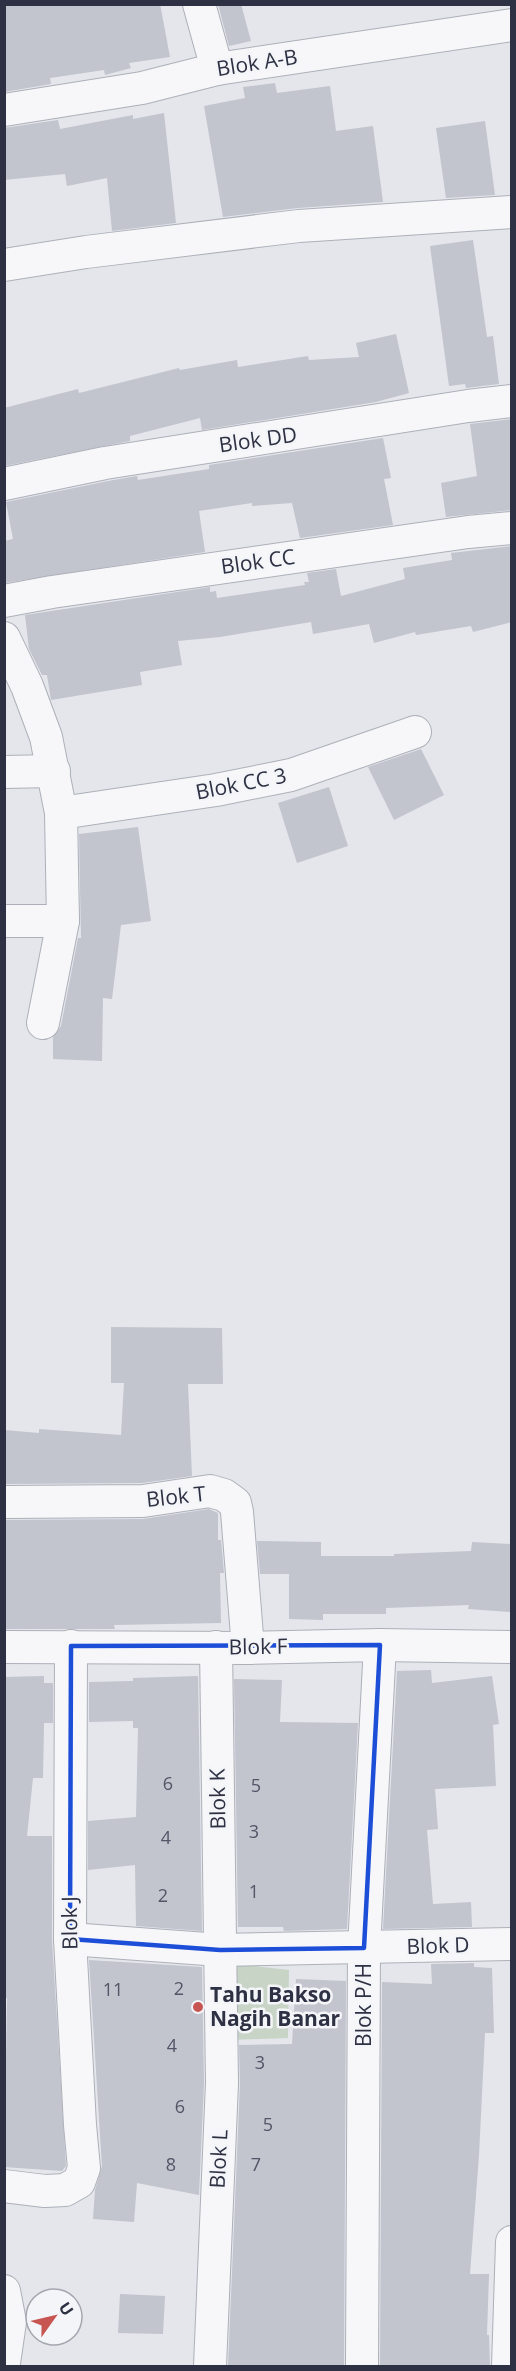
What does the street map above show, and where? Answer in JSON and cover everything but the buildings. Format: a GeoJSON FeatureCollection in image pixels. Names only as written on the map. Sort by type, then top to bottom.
{"type":"FeatureCollection","features":[{"type":"Feature","properties":{"kind":"street"},"geometry":{"type":"LineString","coordinates":[[199,4],[217,69]]}},
{"type":"Feature","properties":{"kind":"street","name":"Blok A-B"},"geometry":{"type":"LineString","coordinates":[[4,111],[142,88],[217,69],[512,25]]}},
{"type":"Feature","properties":{"kind":"street"},"geometry":{"type":"LineString","coordinates":[[4,265],[86,252],[299,226],[512,212]]}},
{"type":"Feature","properties":{"kind":"street","name":"Blok DD"},"geometry":{"type":"LineString","coordinates":[[4,484],[105,463],[512,401]]}},
{"type":"Feature","properties":{"kind":"street","name":"Blok CC"},"geometry":{"type":"LineString","coordinates":[[4,601],[52,592],[468,532],[512,528]]}},
{"type":"Feature","properties":{"kind":"street"},"geometry":{"type":"LineString","coordinates":[[4,638],[46,737],[62,813],[63,921],[43,1023]]}},
{"type":"Feature","properties":{"kind":"street","name":"Blok CC 3"},"geometry":{"type":"LineString","coordinates":[[62,813],[216,790],[291,775],[415,732]]}},
{"type":"Feature","properties":{"kind":"street"},"geometry":{"type":"LineString","coordinates":[[4,772],[54,771]]}},
{"type":"Feature","properties":{"kind":"street"},"geometry":{"type":"LineString","coordinates":[[4,921],[63,921]]}},
{"type":"Feature","properties":{"kind":"street","name":"Blok T"},"geometry":{"type":"LineString","coordinates":[[4,1502],[143,1501],[210,1491],[224,1495],[235,1503],[237,1512],[248,1648]]}},
{"type":"Feature","properties":{"kind":"street","name":"Blok F"},"geometry":{"type":"LineString","coordinates":[[4,1647],[248,1648],[380,1645],[512,1647]]}},
{"type":"Feature","properties":{"kind":"street","name":"Blok P/H"},"geometry":{"type":"LineString","coordinates":[[362,2367],[364,1948],[380,1645]]}},
{"type":"Feature","properties":{"kind":"street","name":"Blok J"},"geometry":{"type":"LineString","coordinates":[[4,2186],[45,2191],[65,2190],[79,2182],[84,2168],[70,1939],[71,1646]]}},
{"type":"Feature","properties":{"kind":"street","name":"Blok K"},"geometry":{"type":"LineString","coordinates":[[216,1647],[220,1950]]}},
{"type":"Feature","properties":{"kind":"street","name":"Blok D"},"geometry":{"type":"LineString","coordinates":[[70,1939],[220,1950],[512,1944]]}},
{"type":"Feature","properties":{"kind":"street","name":"Blok L"},"geometry":{"type":"LineString","coordinates":[[210,2367],[222,2083],[220,1950]]}},
{"type":"Feature","properties":{"kind":"street"},"geometry":{"type":"LineString","coordinates":[[508,2367],[512,2242]]}},
{"type":"Feature","properties":{"kind":"street"},"geometry":{"type":"LineString","coordinates":[[4,2291],[10,2322],[4,2363]]}},
{"type":"Feature","properties":{"kind":"highlighted area"},"geometry":{"type":"Polygon","coordinates":[[[380,1645],[364,1948],[220,1950],[70,1939],[71,1646],[380,1645]]]}},
{"type":"Feature","properties":{"kind":"green space"},"geometry":{"type":"Polygon","coordinates":[[[228,1963],[289,1970],[288,2038],[229,2040],[228,1963]]]}},
{"type":"Feature","properties":{"kind":"place","name":"Tahu Bakso Nagih Banar"},"geometry":{"type":"Point","coordinates":[198,2007]}}]}
